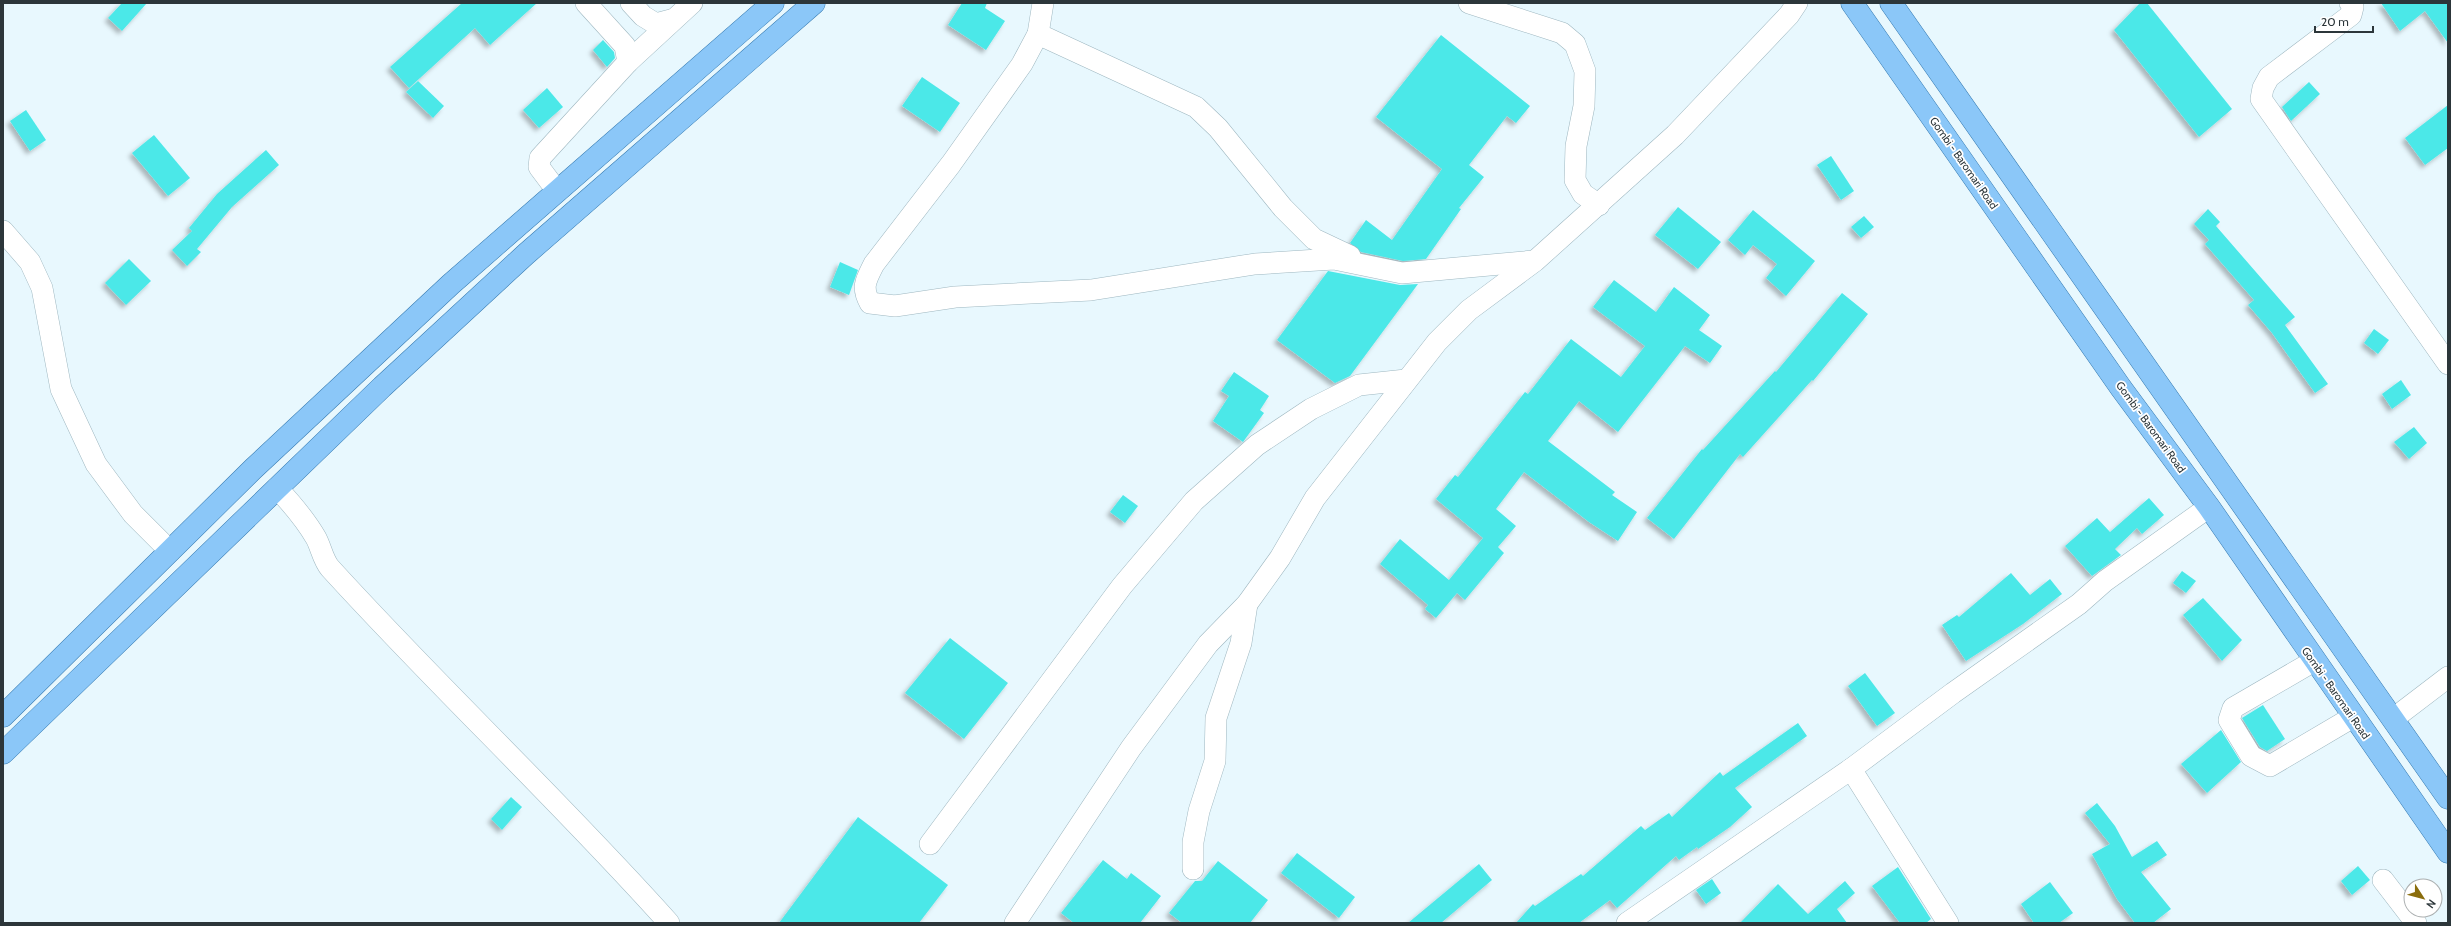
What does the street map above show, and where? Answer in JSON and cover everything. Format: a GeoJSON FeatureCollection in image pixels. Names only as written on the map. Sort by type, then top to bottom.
{"type":"FeatureCollection","features":[{"type":"Feature","properties":{"kind":"main road"},"geometry":{"type":"LineString","coordinates":[[3,716],[253,469],[451,284],[773,3]]}},
{"type":"Feature","properties":{"kind":"main road"},"geometry":{"type":"LineString","coordinates":[[3,753],[277,488],[526,254],[814,3]]}},
{"type":"Feature","properties":{"kind":"main road","name":"Gombi - Baromari Road"},"geometry":{"type":"LineString","coordinates":[[1852,3],[2121,388],[2209,507],[2314,661],[2448,852]]}},
{"type":"Feature","properties":{"kind":"main road"},"geometry":{"type":"LineString","coordinates":[[1891,3],[2448,798]]}},
{"type":"Feature","properties":{"kind":"street"},"geometry":{"type":"LineString","coordinates":[[586,3],[625,46],[628,62]]}},
{"type":"Feature","properties":{"kind":"street"},"geometry":{"type":"LineString","coordinates":[[632,3],[643,16],[656,24],[671,20]]}},
{"type":"Feature","properties":{"kind":"street"},"geometry":{"type":"LineString","coordinates":[[557,191],[539,167],[540,158],[628,62],[671,20],[692,3]]}},
{"type":"Feature","properties":{"kind":"street"},"geometry":{"type":"LineString","coordinates":[[1043,3],[1038,34],[1022,64],[951,164],[874,264],[867,279],[864,292],[870,303],[895,306],[955,297],[1091,290],[1255,264],[1334,258],[1402,273],[1535,261]]}},
{"type":"Feature","properties":{"kind":"street"},"geometry":{"type":"LineString","coordinates":[[1469,3],[1562,33],[1575,44],[1585,71],[1584,106],[1576,146],[1575,180],[1583,194],[1599,205]]}},
{"type":"Feature","properties":{"kind":"street"},"geometry":{"type":"LineString","coordinates":[[1015,923],[1131,748],[1208,644],[1247,604],[1280,558],[1315,498],[1437,342],[1468,310],[1535,261],[1675,135],[1789,15],[1797,3]]}},
{"type":"Feature","properties":{"kind":"street"},"geometry":{"type":"LineString","coordinates":[[2350,3],[2352,7],[2351,15],[2269,77],[2263,88],[2261,99],[2448,364]]}},
{"type":"Feature","properties":{"kind":"street"},"geometry":{"type":"LineString","coordinates":[[1038,34],[1196,107],[1218,128],[1283,208],[1314,239],[1367,265]]}},
{"type":"Feature","properties":{"kind":"street"},"geometry":{"type":"LineString","coordinates":[[3,231],[30,262],[42,288],[61,390],[96,464],[133,514],[170,551]]}},
{"type":"Feature","properties":{"kind":"street"},"geometry":{"type":"LineString","coordinates":[[930,844],[1122,586],[1194,501],[1258,445],[1311,409],[1359,385],[1406,380]]}},
{"type":"Feature","properties":{"kind":"street"},"geometry":{"type":"LineString","coordinates":[[277,488],[302,515],[317,539],[328,566],[441,686],[617,865],[669,923]]}},
{"type":"Feature","properties":{"kind":"street"},"geometry":{"type":"LineString","coordinates":[[1627,923],[1851,769],[1953,692],[2079,604],[2106,581],[2209,507]]}},
{"type":"Feature","properties":{"kind":"street"},"geometry":{"type":"LineString","coordinates":[[1193,869],[1193,842],[1199,811],[1215,761],[1216,718],[1240,643],[1247,604]]}},
{"type":"Feature","properties":{"kind":"street"},"geometry":{"type":"LineString","coordinates":[[2314,661],[2233,708],[2229,720],[2251,756],[2270,766],[2353,717]]}},
{"type":"Feature","properties":{"kind":"street"},"geometry":{"type":"LineString","coordinates":[[2393,719],[2448,677]]}},
{"type":"Feature","properties":{"kind":"street"},"geometry":{"type":"LineString","coordinates":[[1851,769],[1948,923]]}},
{"type":"Feature","properties":{"kind":"street"},"geometry":{"type":"LineString","coordinates":[[2383,880],[2416,923]]}},
{"type":"Feature","properties":{"kind":"building"},"geometry":{"type":"Polygon","coordinates":[[[122,3],[147,3],[122,31],[108,18],[122,3]]]}},
{"type":"Feature","properties":{"kind":"building"},"geometry":{"type":"Polygon","coordinates":[[[462,3],[537,3],[490,45],[475,28],[409,88],[390,67],[462,3]]]}},
{"type":"Feature","properties":{"kind":"building"},"geometry":{"type":"Polygon","coordinates":[[[962,3],[987,3],[985,8],[1005,21],[986,50],[948,25],[962,3]]]}},
{"type":"Feature","properties":{"kind":"building"},"geometry":{"type":"Polygon","coordinates":[[[2140,3],[2147,3],[2232,109],[2199,137],[2114,30],[2140,3]]]}},
{"type":"Feature","properties":{"kind":"building"},"geometry":{"type":"Polygon","coordinates":[[[2381,3],[2448,3],[2448,43],[2425,11],[2400,31],[2381,3]]]}},
{"type":"Feature","properties":{"kind":"building"},"geometry":{"type":"Polygon","coordinates":[[[1441,35],[1530,106],[1516,123],[1507,116],[1469,165],[1484,177],[1459,208],[1461,209],[1426,259],[1403,261],[1361,252],[1350,243],[1366,220],[1392,240],[1442,169],[1376,117],[1441,35]]]}},
{"type":"Feature","properties":{"kind":"building"},"geometry":{"type":"Polygon","coordinates":[[[603,40],[614,52],[615,58],[607,67],[593,50],[603,40]]]}},
{"type":"Feature","properties":{"kind":"building"},"geometry":{"type":"Polygon","coordinates":[[[922,77],[960,103],[940,132],[902,106],[922,77]]]}},
{"type":"Feature","properties":{"kind":"building"},"geometry":{"type":"Polygon","coordinates":[[[418,81],[444,106],[433,118],[406,92],[418,81]]]}},
{"type":"Feature","properties":{"kind":"building"},"geometry":{"type":"Polygon","coordinates":[[[2309,82],[2320,94],[2291,121],[2282,107],[2309,82]]]}},
{"type":"Feature","properties":{"kind":"building"},"geometry":{"type":"Polygon","coordinates":[[[547,88],[563,107],[539,128],[523,110],[547,88]]]}},
{"type":"Feature","properties":{"kind":"building"},"geometry":{"type":"Polygon","coordinates":[[[2448,105],[2448,148],[2425,165],[2405,138],[2448,105]]]}},
{"type":"Feature","properties":{"kind":"building"},"geometry":{"type":"Polygon","coordinates":[[[26,110],[46,140],[30,151],[10,121],[26,110]]]}},
{"type":"Feature","properties":{"kind":"building"},"geometry":{"type":"Polygon","coordinates":[[[154,135],[190,178],[168,196],[132,153],[154,135]]]}},
{"type":"Feature","properties":{"kind":"building"},"geometry":{"type":"Polygon","coordinates":[[[266,150],[279,165],[232,207],[197,249],[201,252],[187,266],[172,250],[192,231],[189,228],[217,194],[266,150]]]}},
{"type":"Feature","properties":{"kind":"building"},"geometry":{"type":"Polygon","coordinates":[[[1831,156],[1854,191],[1841,200],[1817,165],[1831,156]]]}},
{"type":"Feature","properties":{"kind":"building"},"geometry":{"type":"Polygon","coordinates":[[[1678,207],[1721,242],[1698,269],[1655,235],[1678,207]]]}},
{"type":"Feature","properties":{"kind":"building"},"geometry":{"type":"Polygon","coordinates":[[[2208,209],[2220,222],[2216,226],[2295,317],[2285,325],[2328,384],[2315,393],[2272,333],[2248,305],[2254,300],[2205,244],[2209,240],[2194,224],[2208,209]]]}},
{"type":"Feature","properties":{"kind":"building"},"geometry":{"type":"Polygon","coordinates":[[[1753,210],[1815,261],[1786,296],[1766,278],[1777,264],[1753,245],[1745,255],[1728,240],[1753,210]]]}},
{"type":"Feature","properties":{"kind":"building"},"geometry":{"type":"Polygon","coordinates":[[[1864,216],[1874,227],[1861,238],[1851,227],[1864,216]]]}},
{"type":"Feature","properties":{"kind":"building"},"geometry":{"type":"Polygon","coordinates":[[[129,259],[151,281],[126,305],[105,283],[129,259]]]}},
{"type":"Feature","properties":{"kind":"building"},"geometry":{"type":"Polygon","coordinates":[[[840,262],[858,270],[849,295],[830,287],[840,262]]]}},
{"type":"Feature","properties":{"kind":"building"},"geometry":{"type":"Polygon","coordinates":[[[1328,271],[1400,285],[1418,284],[1350,376],[1335,383],[1277,340],[1328,271]]]}},
{"type":"Feature","properties":{"kind":"building"},"geometry":{"type":"Polygon","coordinates":[[[1614,280],[1656,312],[1674,287],[1710,315],[1699,330],[1722,346],[1710,363],[1685,346],[1618,432],[1579,401],[1548,441],[1615,492],[1612,495],[1637,512],[1618,541],[1589,522],[1524,472],[1496,509],[1516,526],[1498,547],[1504,553],[1465,600],[1457,593],[1436,618],[1425,609],[1428,605],[1380,564],[1400,539],[1449,580],[1483,538],[1436,499],[1455,475],[1458,477],[1525,392],[1528,394],[1571,339],[1621,377],[1645,346],[1593,307],[1614,280]]]}},
{"type":"Feature","properties":{"kind":"building"},"geometry":{"type":"Polygon","coordinates":[[[1842,293],[1868,314],[1813,381],[1812,380],[1743,457],[1740,454],[1674,539],[1647,518],[1702,449],[1703,450],[1775,371],[1776,372],[1842,293]]]}},
{"type":"Feature","properties":{"kind":"building"},"geometry":{"type":"Polygon","coordinates":[[[2374,329],[2389,340],[2378,354],[2364,343],[2374,329]]]}},
{"type":"Feature","properties":{"kind":"building"},"geometry":{"type":"Polygon","coordinates":[[[1234,372],[1269,396],[1260,410],[1264,413],[1243,442],[1213,421],[1229,396],[1221,391],[1234,372]]]}},
{"type":"Feature","properties":{"kind":"building"},"geometry":{"type":"Polygon","coordinates":[[[2401,380],[2411,395],[2392,409],[2382,394],[2401,380]]]}},
{"type":"Feature","properties":{"kind":"building"},"geometry":{"type":"Polygon","coordinates":[[[2414,427],[2427,443],[2409,459],[2394,442],[2414,427]]]}},
{"type":"Feature","properties":{"kind":"building"},"geometry":{"type":"Polygon","coordinates":[[[1123,495],[1138,506],[1125,523],[1110,512],[1123,495]]]}},
{"type":"Feature","properties":{"kind":"building"},"geometry":{"type":"Polygon","coordinates":[[[2149,498],[2164,515],[2142,534],[2137,528],[2115,549],[2121,555],[2092,576],[2065,546],[2097,518],[2110,532],[2149,498]]]}},
{"type":"Feature","properties":{"kind":"building"},"geometry":{"type":"Polygon","coordinates":[[[2182,571],[2196,581],[2186,593],[2173,583],[2182,571]]]}},
{"type":"Feature","properties":{"kind":"building"},"geometry":{"type":"Polygon","coordinates":[[[2011,573],[2030,595],[2050,579],[2062,594],[2023,624],[1966,661],[1942,625],[1957,615],[1959,617],[2011,573]]]}},
{"type":"Feature","properties":{"kind":"building"},"geometry":{"type":"Polygon","coordinates":[[[2203,598],[2242,640],[2222,661],[2183,615],[2203,598]]]}},
{"type":"Feature","properties":{"kind":"building"},"geometry":{"type":"Polygon","coordinates":[[[950,638],[1008,683],[964,739],[905,693],[950,638]]]}},
{"type":"Feature","properties":{"kind":"building"},"geometry":{"type":"Polygon","coordinates":[[[1865,673],[1895,713],[1877,726],[1848,686],[1865,673]]]}},
{"type":"Feature","properties":{"kind":"building"},"geometry":{"type":"Polygon","coordinates":[[[2263,705],[2285,739],[2267,751],[2260,747],[2242,718],[2263,705]]]}},
{"type":"Feature","properties":{"kind":"building"},"geometry":{"type":"Polygon","coordinates":[[[1798,723],[1807,736],[1735,788],[1752,807],[1730,827],[1698,849],[1697,847],[1679,860],[1676,856],[1617,908],[1610,900],[1579,923],[1516,923],[1533,904],[1535,906],[1581,874],[1583,876],[1641,826],[1645,830],[1669,813],[1672,817],[1720,772],[1723,776],[1798,723]]]}},
{"type":"Feature","properties":{"kind":"building"},"geometry":{"type":"Polygon","coordinates":[[[2221,730],[2241,762],[2207,793],[2181,764],[2221,730]]]}},
{"type":"Feature","properties":{"kind":"building"},"geometry":{"type":"Polygon","coordinates":[[[511,797],[522,807],[502,830],[491,819],[511,797]]]}},
{"type":"Feature","properties":{"kind":"building"},"geometry":{"type":"Polygon","coordinates":[[[2097,803],[2115,826],[2132,857],[2157,841],[2167,855],[2141,872],[2171,909],[2153,923],[2135,923],[2117,899],[2092,854],[2110,844],[2085,813],[2097,803]]]}},
{"type":"Feature","properties":{"kind":"building"},"geometry":{"type":"Polygon","coordinates":[[[858,817],[948,885],[919,923],[779,923],[858,817]]]}},
{"type":"Feature","properties":{"kind":"building"},"geometry":{"type":"Polygon","coordinates":[[[1297,853],[1355,897],[1339,918],[1281,873],[1297,853]]]}},
{"type":"Feature","properties":{"kind":"building"},"geometry":{"type":"Polygon","coordinates":[[[1103,860],[1127,879],[1131,873],[1161,896],[1140,923],[1074,923],[1061,913],[1103,860]]]}},
{"type":"Feature","properties":{"kind":"building"},"geometry":{"type":"Polygon","coordinates":[[[1218,861],[1268,900],[1250,923],[1182,923],[1169,913],[1195,881],[1202,881],[1218,861]]]}},
{"type":"Feature","properties":{"kind":"building"},"geometry":{"type":"Polygon","coordinates":[[[1479,864],[1492,880],[1441,923],[1408,923],[1479,864]]]}},
{"type":"Feature","properties":{"kind":"building"},"geometry":{"type":"Polygon","coordinates":[[[2358,866],[2370,880],[2352,895],[2341,881],[2358,866]]]}},
{"type":"Feature","properties":{"kind":"building"},"geometry":{"type":"Polygon","coordinates":[[[1898,867],[1931,919],[1926,923],[1900,923],[1872,886],[1898,867]]]}},
{"type":"Feature","properties":{"kind":"building"},"geometry":{"type":"Polygon","coordinates":[[[1712,879],[1721,893],[1706,904],[1696,890],[1712,879]]]}},
{"type":"Feature","properties":{"kind":"building"},"geometry":{"type":"Polygon","coordinates":[[[1845,881],[1855,893],[1837,909],[1847,923],[1740,923],[1778,884],[1808,914],[1845,881]]]}},
{"type":"Feature","properties":{"kind":"building"},"geometry":{"type":"Polygon","coordinates":[[[2050,882],[2073,913],[2059,923],[2034,923],[2021,904],[2050,882]]]}}]}
